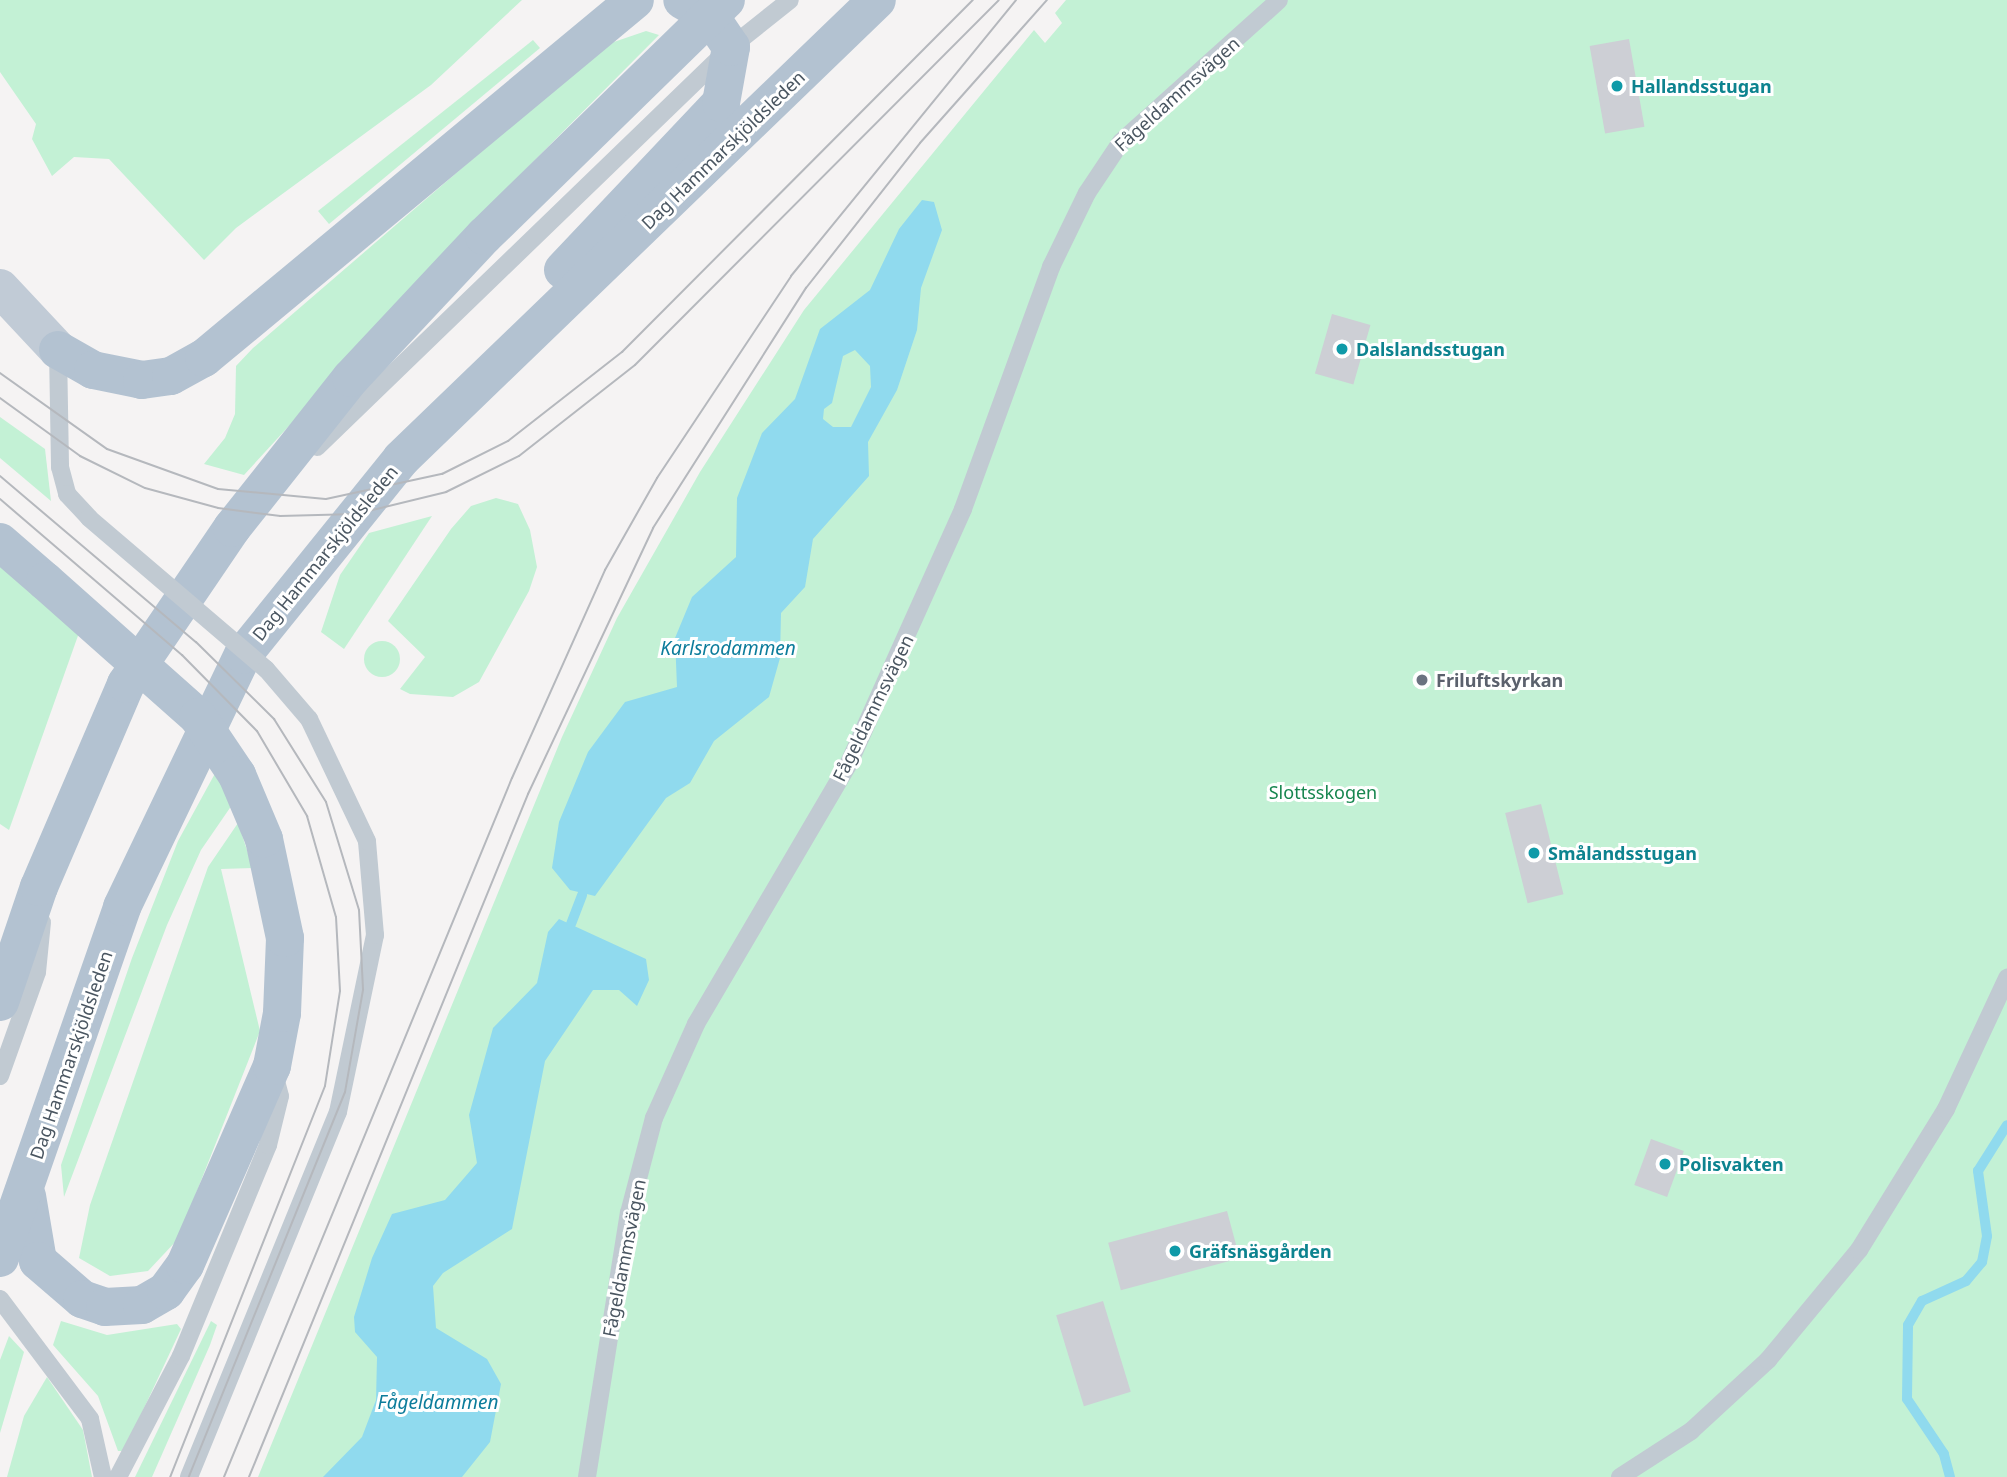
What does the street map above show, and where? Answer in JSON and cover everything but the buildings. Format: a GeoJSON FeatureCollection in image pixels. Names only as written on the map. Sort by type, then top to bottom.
{"type":"FeatureCollection","features":[{"type":"Feature","properties":{"kind":"main road"},"geometry":{"type":"LineString","coordinates":[[0,288],[58,350],[93,370],[142,380],[171,376],[204,358],[623,10],[652,0]]}},
{"type":"Feature","properties":{"kind":"main road","name":"Dag Hammarskjöldsleden"},"geometry":{"type":"LineString","coordinates":[[0,1258],[122,907],[243,655],[401,459],[877,0]]}},
{"type":"Feature","properties":{"kind":"main road"},"geometry":{"type":"LineString","coordinates":[[0,1002],[39,887],[126,684],[232,528],[351,377],[706,5],[731,47],[729,83],[702,128],[525,309],[488,376]]}},
{"type":"Feature","properties":{"kind":"main road"},"geometry":{"type":"LineString","coordinates":[[0,541],[198,717],[237,775],[264,839],[285,938],[272,1066],[185,1265],[158,1298],[106,1307],[66,1290],[44,1270],[34,1249],[26,1185]]}},
{"type":"Feature","properties":{"kind":"lane"},"geometry":{"type":"LineString","coordinates":[[232,528],[731,47],[790,0]]}},
{"type":"Feature","properties":{"kind":"lane","name":"Fågeldammsvägen"},"geometry":{"type":"LineString","coordinates":[[587,1477],[629,1213],[654,1118],[696,1024],[849,763],[963,509],[1051,267],[1087,193],[1121,142],[1279,0]]}},
{"type":"Feature","properties":{"kind":"lane"},"geometry":{"type":"LineString","coordinates":[[58,350],[60,467],[67,494],[89,518],[267,669],[309,719],[367,841],[375,935],[338,1112],[189,1477]]}},
{"type":"Feature","properties":{"kind":"lane"},"geometry":{"type":"LineString","coordinates":[[0,1076],[37,972],[39,887]]}},
{"type":"Feature","properties":{"kind":"lane"},"geometry":{"type":"LineString","coordinates":[[1620,1477],[1654,1459],[1719,1406],[1768,1360],[1851,1260],[1933,1132],[2007,978]]}},
{"type":"Feature","properties":{"kind":"lane"},"geometry":{"type":"LineString","coordinates":[[118,1477],[181,1356],[268,1145],[280,1096],[272,1066]]}},
{"type":"Feature","properties":{"kind":"lane"},"geometry":{"type":"LineString","coordinates":[[0,1299],[90,1419],[103,1477]]}},
{"type":"Feature","properties":{"kind":"green space"},"geometry":{"type":"Polygon","coordinates":[[[0,0],[522,0],[431,85],[236,228],[204,260],[109,159],[74,157],[52,176],[32,139],[36,124],[0,72],[0,0]]]}},
{"type":"Feature","properties":{"kind":"green space","name":"Slottsskogen"},"geometry":{"type":"Polygon","coordinates":[[[1066,0],[2007,0],[2007,1477],[258,1477],[562,737],[617,618],[700,472],[804,310],[1034,30],[1045,43],[1062,23],[1055,13],[1066,0]]]}},
{"type":"Feature","properties":{"kind":"green space"},"geometry":{"type":"Polygon","coordinates":[[[646,31],[659,35],[512,183],[244,475],[204,464],[225,438],[235,414],[236,366],[253,348],[605,45],[646,31]]]}},
{"type":"Feature","properties":{"kind":"green space"},"geometry":{"type":"Polygon","coordinates":[[[533,40],[540,48],[329,224],[318,211],[533,40]]]}},
{"type":"Feature","properties":{"kind":"green space"},"geometry":{"type":"Polygon","coordinates":[[[0,417],[45,449],[51,501],[0,458],[0,417]]]}},
{"type":"Feature","properties":{"kind":"green space"},"geometry":{"type":"Polygon","coordinates":[[[496,498],[518,504],[530,530],[537,567],[529,591],[479,682],[453,697],[410,694],[400,689],[425,657],[388,621],[451,529],[471,506],[496,498]]]}},
{"type":"Feature","properties":{"kind":"green space"},"geometry":{"type":"Polygon","coordinates":[[[432,516],[344,649],[321,632],[340,575],[369,533],[432,516]]]}},
{"type":"Feature","properties":{"kind":"green space"},"geometry":{"type":"Polygon","coordinates":[[[0,564],[80,630],[9,830],[0,824],[0,564]]]}},
{"type":"Feature","properties":{"kind":"green space"},"geometry":{"type":"Polygon","coordinates":[[[382,641],[395,646],[400,659],[395,672],[382,677],[369,672],[364,659],[369,646],[382,641]]]}},
{"type":"Feature","properties":{"kind":"green space"},"geometry":{"type":"Polygon","coordinates":[[[218,768],[234,802],[201,850],[167,925],[64,1197],[61,1165],[132,958],[178,841],[218,768]]]}},
{"type":"Feature","properties":{"kind":"green space"},"geometry":{"type":"Polygon","coordinates":[[[238,823],[253,868],[221,869],[260,1031],[178,1239],[148,1271],[110,1276],[79,1258],[90,1205],[208,867],[238,823]]]}},
{"type":"Feature","properties":{"kind":"green space"},"geometry":{"type":"Polygon","coordinates":[[[61,1321],[107,1335],[177,1324],[181,1329],[124,1451],[118,1451],[98,1396],[53,1345],[61,1321]]]}},
{"type":"Feature","properties":{"kind":"green space"},"geometry":{"type":"Polygon","coordinates":[[[211,1321],[217,1325],[210,1345],[152,1477],[135,1477],[211,1321]]]}},
{"type":"Feature","properties":{"kind":"green space"},"geometry":{"type":"Polygon","coordinates":[[[9,1336],[24,1352],[0,1433],[0,1360],[9,1336]]]}},
{"type":"Feature","properties":{"kind":"green space"},"geometry":{"type":"Polygon","coordinates":[[[47,1377],[83,1430],[92,1477],[7,1477],[24,1416],[47,1377]]]}},
{"type":"Feature","properties":{"kind":"water","name":"Karlsrodammen"},"geometry":{"type":"Polygon","coordinates":[[[922,200],[934,202],[942,230],[921,288],[917,330],[897,390],[868,442],[869,476],[813,539],[805,587],[781,613],[780,658],[769,697],[714,741],[690,783],[666,798],[595,896],[570,890],[552,868],[559,822],[588,752],[625,702],[677,687],[675,638],[692,597],[736,557],[737,498],[762,433],[795,399],[820,329],[870,290],[899,229],[922,200]],[[855,350],[843,356],[832,403],[824,409],[823,419],[833,427],[851,427],[871,387],[870,366],[855,350]]]}},
{"type":"Feature","properties":{"kind":"water","name":"Fågeldammen"},"geometry":{"type":"Polygon","coordinates":[[[559,919],[646,959],[649,980],[637,1006],[619,990],[593,990],[545,1061],[512,1229],[443,1273],[433,1286],[436,1328],[487,1359],[501,1384],[490,1442],[462,1477],[323,1477],[362,1437],[376,1400],[377,1357],[355,1332],[354,1317],[372,1258],[392,1214],[445,1200],[477,1163],[469,1115],[493,1028],[537,983],[548,932],[559,919]]]}},
{"type":"Feature","properties":{"kind":"waterway"},"geometry":{"type":"LineString","coordinates":[[571,924],[582,895]]}},
{"type":"Feature","properties":{"kind":"waterway"},"geometry":{"type":"LineString","coordinates":[[1950,1477],[1944,1454],[1907,1399],[1908,1325],[1922,1301],[1966,1281],[1982,1262],[1987,1236],[1978,1171],[2007,1125]]}},
{"type":"Feature","properties":{"kind":"tram line"},"geometry":{"type":"LineString","coordinates":[[0,373],[107,449],[218,489],[326,499],[442,474],[508,441],[622,352],[973,0]]}},
{"type":"Feature","properties":{"kind":"tram line"},"geometry":{"type":"LineString","coordinates":[[0,398],[80,456],[145,488],[218,508],[280,516],[356,514],[446,492],[519,456],[635,365],[999,0]]}},
{"type":"Feature","properties":{"kind":"tram line"},"geometry":{"type":"LineString","coordinates":[[224,1477],[512,778],[605,570],[657,478],[791,276],[1016,0]]}},
{"type":"Feature","properties":{"kind":"tram line"},"geometry":{"type":"LineString","coordinates":[[249,1477],[528,794],[653,528],[806,288],[920,143],[1047,0]]}},
{"type":"Feature","properties":{"kind":"tram line"},"geometry":{"type":"LineString","coordinates":[[0,476],[196,642],[274,719],[326,802],[359,910],[363,990],[345,1092],[189,1477]]}},
{"type":"Feature","properties":{"kind":"tram line"},"geometry":{"type":"LineString","coordinates":[[0,499],[182,655],[257,731],[307,816],[336,917],[340,991],[325,1086],[170,1477]]}},
{"type":"Feature","properties":{"kind":"place","name":"Hallandsstugan"},"geometry":{"type":"Point","coordinates":[1617,86]}},
{"type":"Feature","properties":{"kind":"place","name":"Dalslandsstugan"},"geometry":{"type":"Point","coordinates":[1342,349]}},
{"type":"Feature","properties":{"kind":"place","name":"Friluftskyrkan"},"geometry":{"type":"Point","coordinates":[1422,680]}},
{"type":"Feature","properties":{"kind":"place","name":"Smålandsstugan"},"geometry":{"type":"Point","coordinates":[1534,853]}},
{"type":"Feature","properties":{"kind":"place","name":"Polisvakten"},"geometry":{"type":"Point","coordinates":[1665,1164]}},
{"type":"Feature","properties":{"kind":"place","name":"Gräfsnäsgården"},"geometry":{"type":"Point","coordinates":[1175,1251]}}]}
